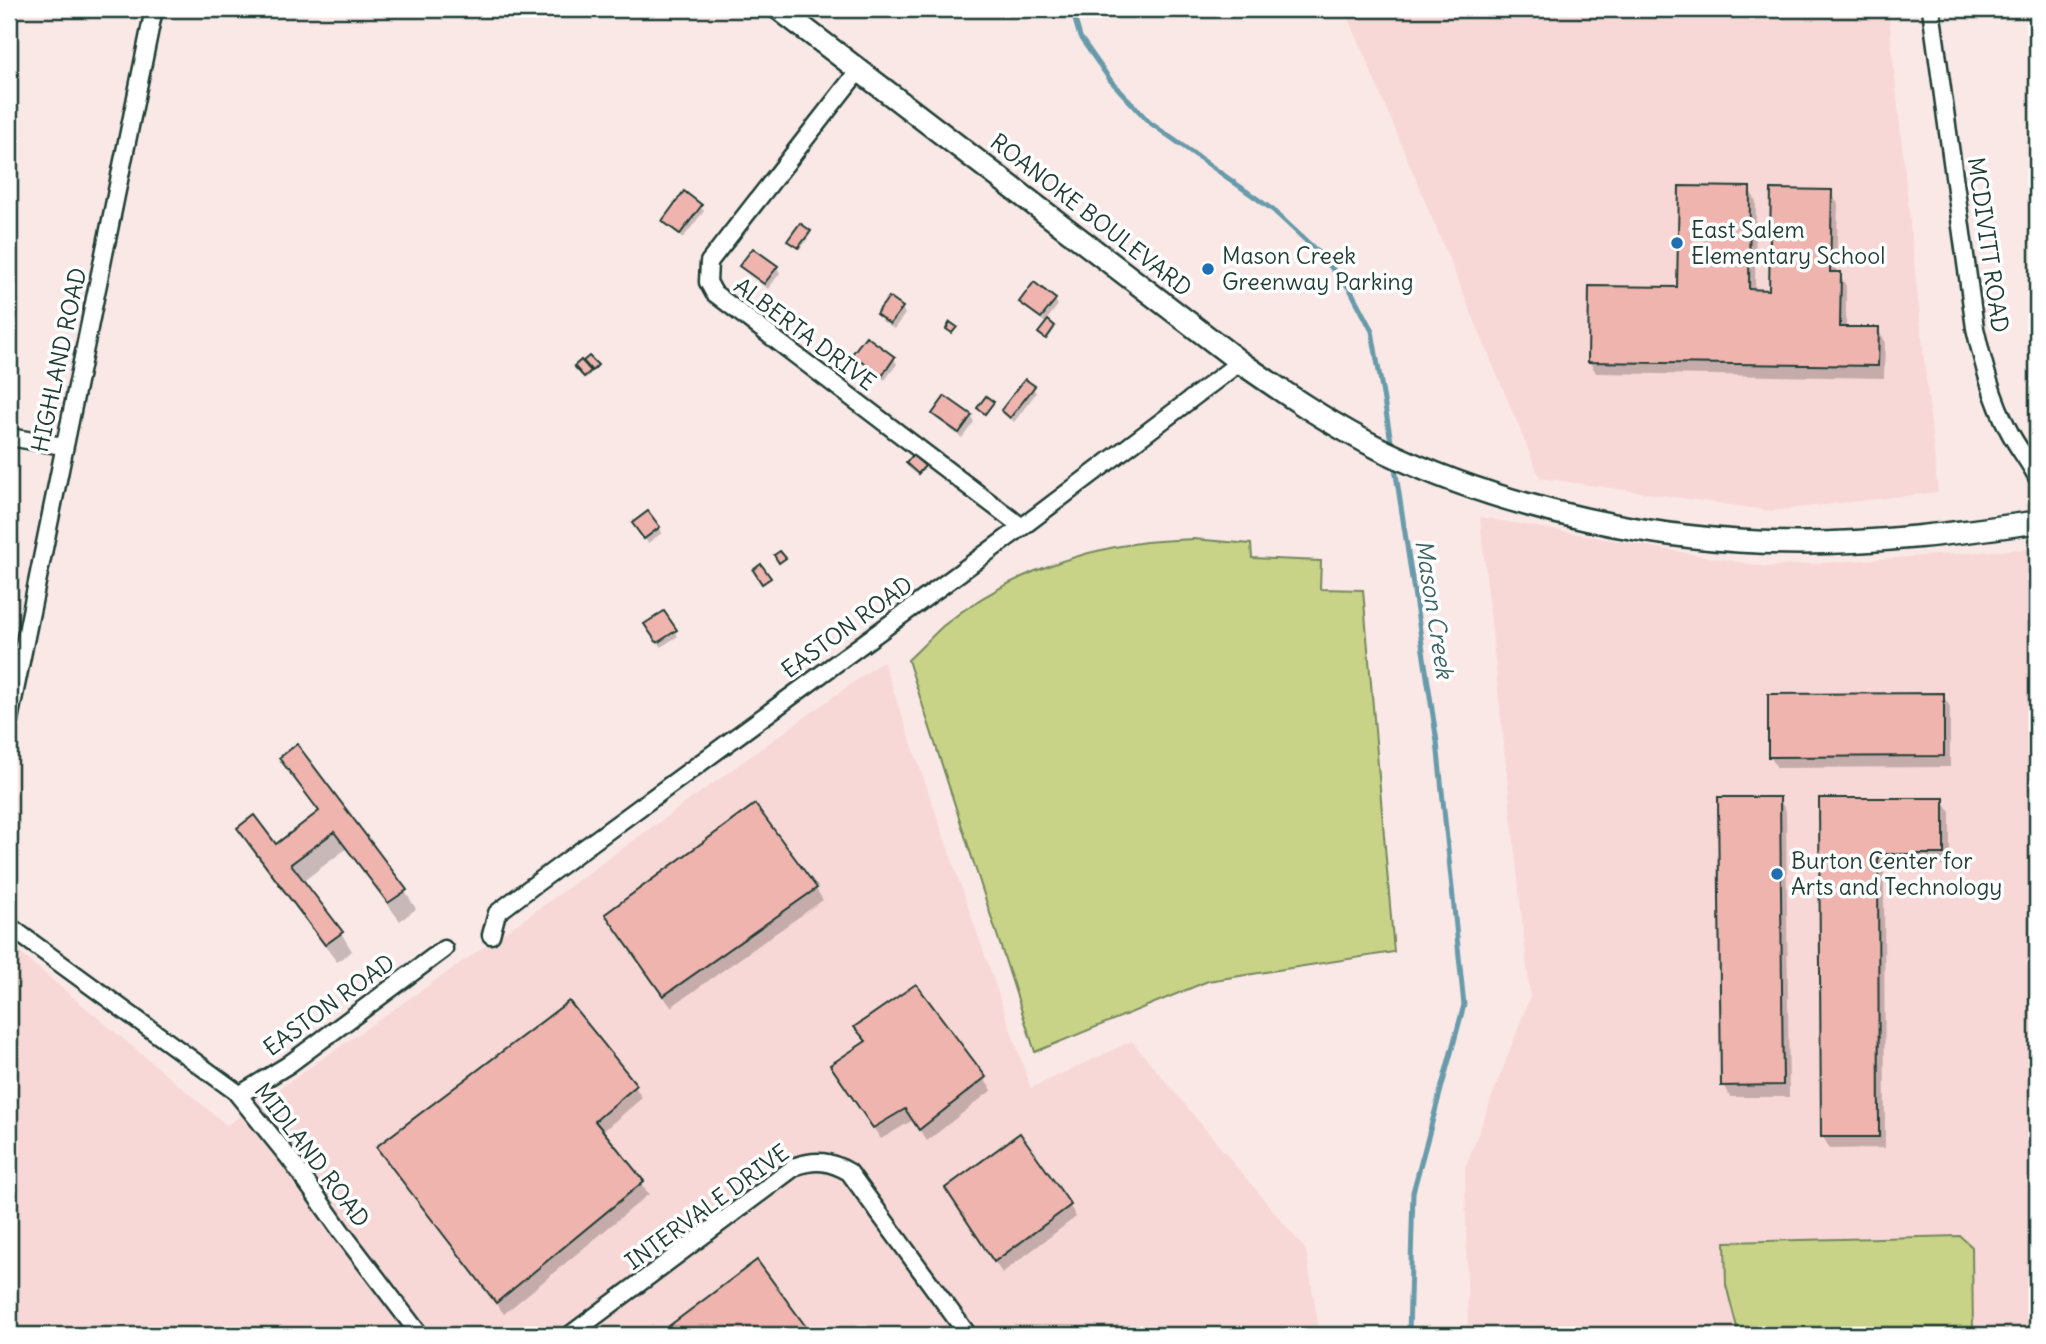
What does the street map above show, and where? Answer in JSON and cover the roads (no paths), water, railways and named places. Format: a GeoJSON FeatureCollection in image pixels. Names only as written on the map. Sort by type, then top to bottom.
{"type":"FeatureCollection","features":[{"type":"Feature","properties":{"kind":"main road","name":"ROANOKE BOULEVARD"},"geometry":{"type":"LineString","coordinates":[[779,9],[1240,362],[1296,401],[1385,451],[1441,475],[1559,512],[1643,529],[1718,538],[1818,542],[1913,537],[2037,522]]}},
{"type":"Feature","properties":{"kind":"street","name":"HIGHLAND ROAD"},"geometry":{"type":"LineString","coordinates":[[9,720],[154,9]]}},
{"type":"Feature","properties":{"kind":"street","name":"MCDIVITT ROAD"},"geometry":{"type":"LineString","coordinates":[[1931,9],[1978,341],[1984,366],[2005,423],[2037,477]]}},
{"type":"Feature","properties":{"kind":"street","name":"ALBERTA DRIVE"},"geometry":{"type":"LineString","coordinates":[[859,70],[709,262],[708,282],[714,293],[1022,527]]}},
{"type":"Feature","properties":{"kind":"street","name":"EASTON ROAD"},"geometry":{"type":"LineString","coordinates":[[491,935],[497,913],[1022,527],[1240,362]]}},
{"type":"Feature","properties":{"kind":"street"},"geometry":{"type":"LineString","coordinates":[[9,437],[63,446]]}},
{"type":"Feature","properties":{"kind":"street","name":"MIDLAND ROAD"},"geometry":{"type":"LineString","coordinates":[[9,926],[239,1095],[290,1159],[420,1335]]}},
{"type":"Feature","properties":{"kind":"street","name":"EASTON ROAD"},"geometry":{"type":"LineString","coordinates":[[239,1095],[288,1065],[444,949]]}},
{"type":"Feature","properties":{"kind":"street","name":"INTERVALE DRIVE"},"geometry":{"type":"LineString","coordinates":[[570,1335],[796,1166],[812,1161],[826,1161],[849,1172],[968,1335]]}},
{"type":"Feature","properties":{"kind":"waterway","name":"Mason Creek"},"geometry":{"type":"LineString","coordinates":[[1072,9],[1080,37],[1111,81],[1149,122],[1273,210],[1318,252],[1350,289],[1372,331],[1392,447]]}},
{"type":"Feature","properties":{"kind":"waterway","name":"Mason Creek"},"geometry":{"type":"LineString","coordinates":[[1394,461],[1437,742],[1464,1005],[1413,1192],[1409,1335]]}},
{"type":"Feature","properties":{"kind":"place","name":"East Salem Elementary School"},"geometry":{"type":"Point","coordinates":[1677,243]}},
{"type":"Feature","properties":{"kind":"place","name":"Mason Creek Greenway Parking"},"geometry":{"type":"Point","coordinates":[1208,269]}},
{"type":"Feature","properties":{"kind":"place","name":"Burton Center for Arts and Technology"},"geometry":{"type":"Point","coordinates":[1777,874]}}]}
